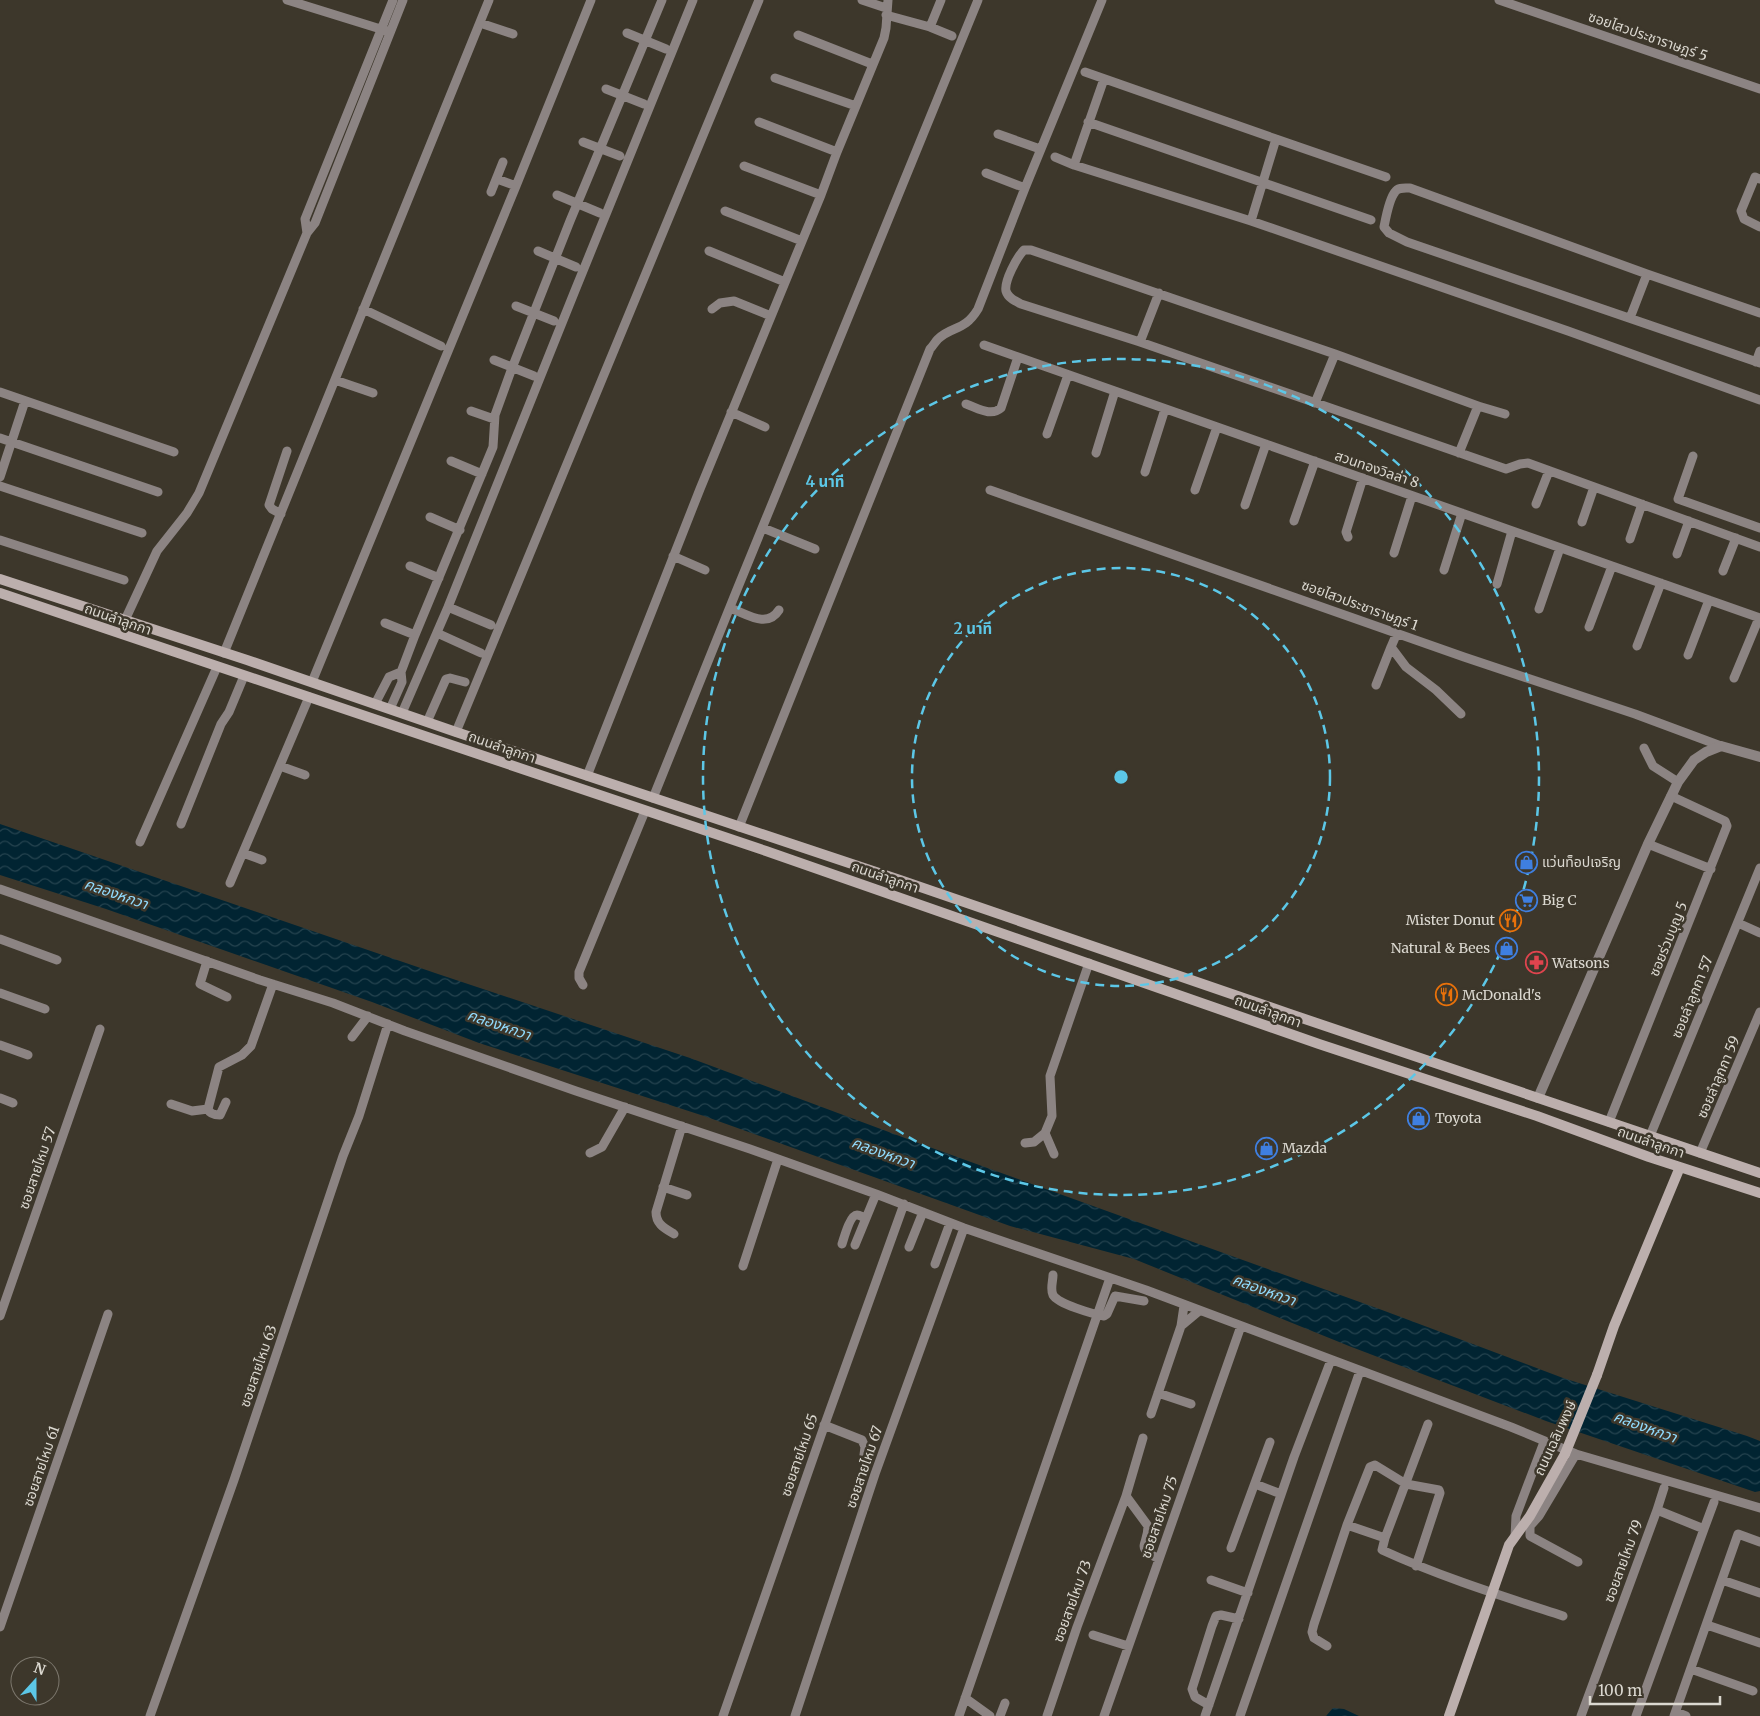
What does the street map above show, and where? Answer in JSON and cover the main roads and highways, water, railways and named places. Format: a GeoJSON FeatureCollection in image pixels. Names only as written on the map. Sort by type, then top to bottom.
{"type":"FeatureCollection","features":[{"type":"Feature","properties":{"kind":"main road","name":"ถนนลำลูกกา"},"geometry":{"type":"LineString","coordinates":[[0,579],[908,882],[1312,1022],[1760,1173]]}},
{"type":"Feature","properties":{"kind":"main road","name":"ถนนลำลูกกา"},"geometry":{"type":"LineString","coordinates":[[0,593],[932,907],[1319,1044],[1537,1116],[1680,1167],[1760,1193]]}},
{"type":"Feature","properties":{"kind":"main road","name":"ถนนเฉลิมพงษ์"},"geometry":{"type":"LineString","coordinates":[[1449,1716],[1512,1541],[1530,1516],[1565,1454],[1597,1376],[1614,1326],[1680,1167]]}},
{"type":"Feature","properties":{"kind":"water","name":"คลองหกวา"},"geometry":{"type":"Polygon","coordinates":[[[0,824],[690,1058],[921,1144],[1382,1310],[1563,1378],[1747,1436],[1760,1441],[1760,1491],[1755,1492],[1546,1421],[1349,1346],[1134,1259],[1010,1226],[704,1116],[479,1043],[372,1002],[106,909],[0,875],[0,824]]]}},
{"type":"Feature","properties":{"kind":"water"},"geometry":{"type":"Polygon","coordinates":[[[1333,1708],[1344,1709],[1359,1716],[1326,1716],[1333,1708]]]}},
{"type":"Feature","properties":{"kind":"place","name":"แว่นท็อปเจริญ"},"geometry":{"type":"Point","coordinates":[1526,862]}},
{"type":"Feature","properties":{"kind":"place","name":"Big C"},"geometry":{"type":"Point","coordinates":[1526,900]}},
{"type":"Feature","properties":{"kind":"place","name":"Mister Donut"},"geometry":{"type":"Point","coordinates":[1511,920]}},
{"type":"Feature","properties":{"kind":"place","name":"Natural & Bees"},"geometry":{"type":"Point","coordinates":[1506,948]}},
{"type":"Feature","properties":{"kind":"place","name":"Watsons"},"geometry":{"type":"Point","coordinates":[1536,963]}},
{"type":"Feature","properties":{"kind":"place","name":"McDonald's"},"geometry":{"type":"Point","coordinates":[1446,995]}},
{"type":"Feature","properties":{"kind":"place","name":"Toyota"},"geometry":{"type":"Point","coordinates":[1419,1118]}},
{"type":"Feature","properties":{"kind":"place","name":"Mazda"},"geometry":{"type":"Point","coordinates":[1266,1148]}}]}
